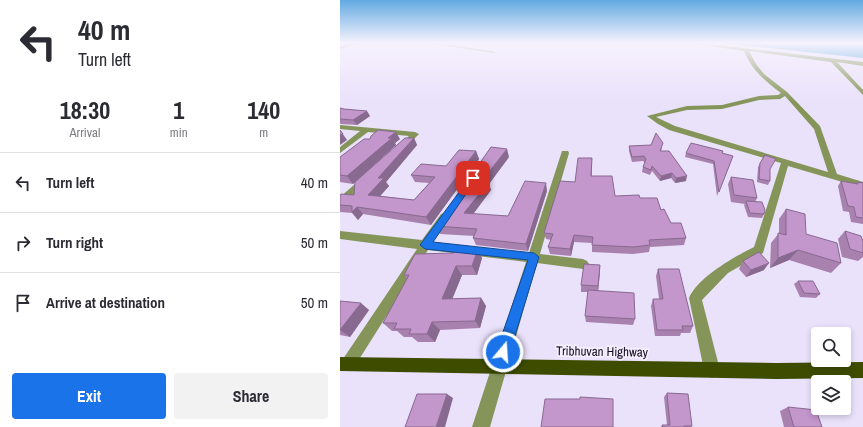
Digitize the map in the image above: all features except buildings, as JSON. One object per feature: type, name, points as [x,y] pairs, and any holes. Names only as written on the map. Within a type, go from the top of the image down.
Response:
[{"type":"main road","name":"Tribhuvan Highway","points":[[344,364],[498,365],[712,370],[863,370]]},
{"type":"street","points":[[752,63],[766,80],[785,92],[817,128],[834,177]]},
{"type":"street","points":[[835,63],[863,93]]},
{"type":"street","points":[[860,63],[863,67]]},
{"type":"street","points":[[785,92],[780,97],[759,98],[722,107],[688,108],[650,116],[660,123],[672,128],[785,163],[863,185]]},
{"type":"street","points":[[340,127],[416,134],[392,155]]},
{"type":"street","points":[[340,150],[366,130]]},
{"type":"street","points":[[481,427],[498,365],[534,257],[566,153]]},
{"type":"street","points":[[712,370],[695,298],[714,276],[743,257],[759,250],[785,163]]},
{"type":"street","points":[[340,202],[369,176]]},
{"type":"street","points":[[344,364],[451,208]]},
{"type":"street","points":[[340,235],[583,264]]},
{"type":"route","points":[[473,178],[425,245],[534,257],[503,352]]}]
